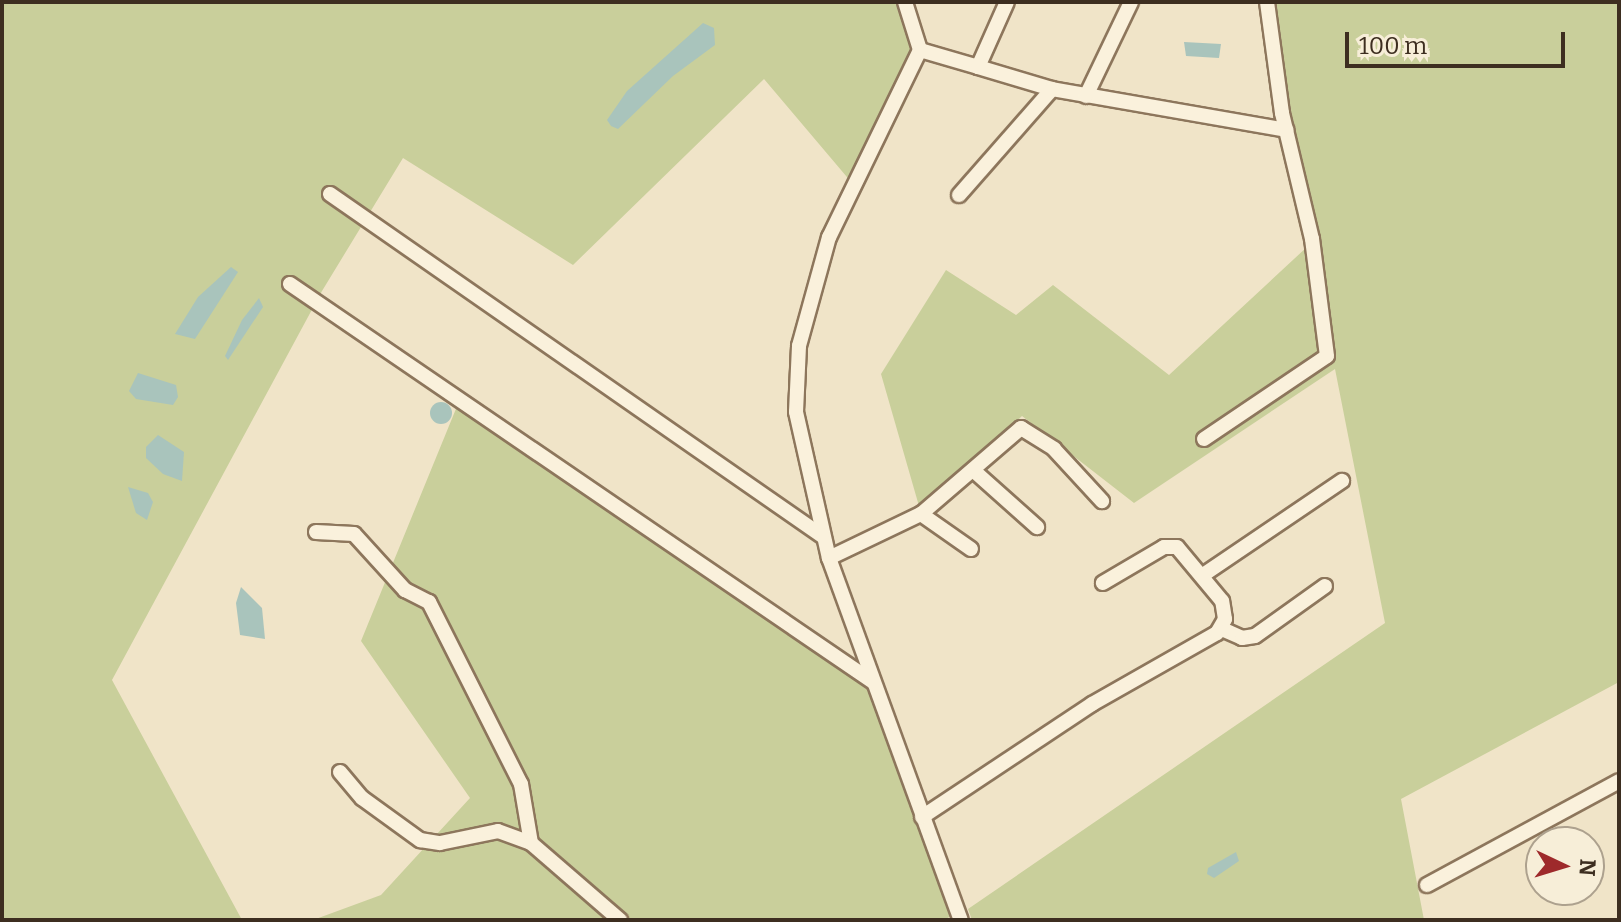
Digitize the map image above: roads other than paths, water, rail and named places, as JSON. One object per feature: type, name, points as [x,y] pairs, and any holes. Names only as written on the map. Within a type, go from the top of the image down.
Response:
[{"type":"street","points":[[905,2],[920,50],[829,237],[806,314],[796,412],[829,558],[961,920]]},
{"type":"street","points":[[978,67],[1007,2]]},
{"type":"street","points":[[1086,96],[1131,2]]},
{"type":"street","points":[[1204,439],[1327,356],[1305,196],[1286,130],[1267,2]]},
{"type":"street","points":[[920,50],[1052,89],[1286,130]]},
{"type":"street","points":[[959,195],[1052,89]]},
{"type":"street","points":[[330,194],[822,536]]},
{"type":"street","points":[[290,284],[873,682]]},
{"type":"street","points":[[829,558],[921,514],[1016,430],[1026,428],[1054,449],[1102,501]]},
{"type":"street","points":[[973,470],[1037,527]]},
{"type":"street","points":[[1203,575],[1342,481]]},
{"type":"street","points":[[921,514],[971,549]]},
{"type":"street","points":[[316,532],[354,534],[405,590],[429,602],[521,784],[531,843]]},
{"type":"street","points":[[1103,583],[1171,546],[1184,550],[1222,601],[1222,629]]},
{"type":"street","points":[[1222,629],[1242,638],[1255,636],[1325,586]]},
{"type":"street","points":[[922,817],[1092,704],[1222,629]]},
{"type":"street","points":[[340,772],[362,798],[420,840],[440,843],[498,831],[531,843],[620,920]]},
{"type":"street","points":[[1427,885],[1619,781]]},
{"type":"water","points":[[703,23],[714,28],[715,45],[673,76],[618,129],[611,126],[607,120],[627,91]]},
{"type":"water","points":[[1184,42],[1221,44],[1219,58],[1186,56]]},
{"type":"water","points":[[231,267],[238,272],[195,339],[175,334],[198,297]]},
{"type":"water","points":[[259,298],[263,307],[228,360],[225,356],[242,320]]},
{"type":"water","points":[[138,373],[176,385],[178,397],[173,405],[136,399],[129,391]]},
{"type":"water","points":[[441,402],[449,405],[452,413],[449,421],[441,424],[433,421],[430,413],[433,405]]},
{"type":"water","points":[[158,435],[184,452],[182,481],[163,474],[146,458],[146,447]]},
{"type":"water","points":[[128,487],[148,493],[153,502],[147,520],[136,513]]},
{"type":"water","points":[[241,587],[262,608],[265,639],[240,635],[236,603]]},
{"type":"water","points":[[1236,852],[1239,861],[1214,878],[1207,874],[1208,868]]}]
